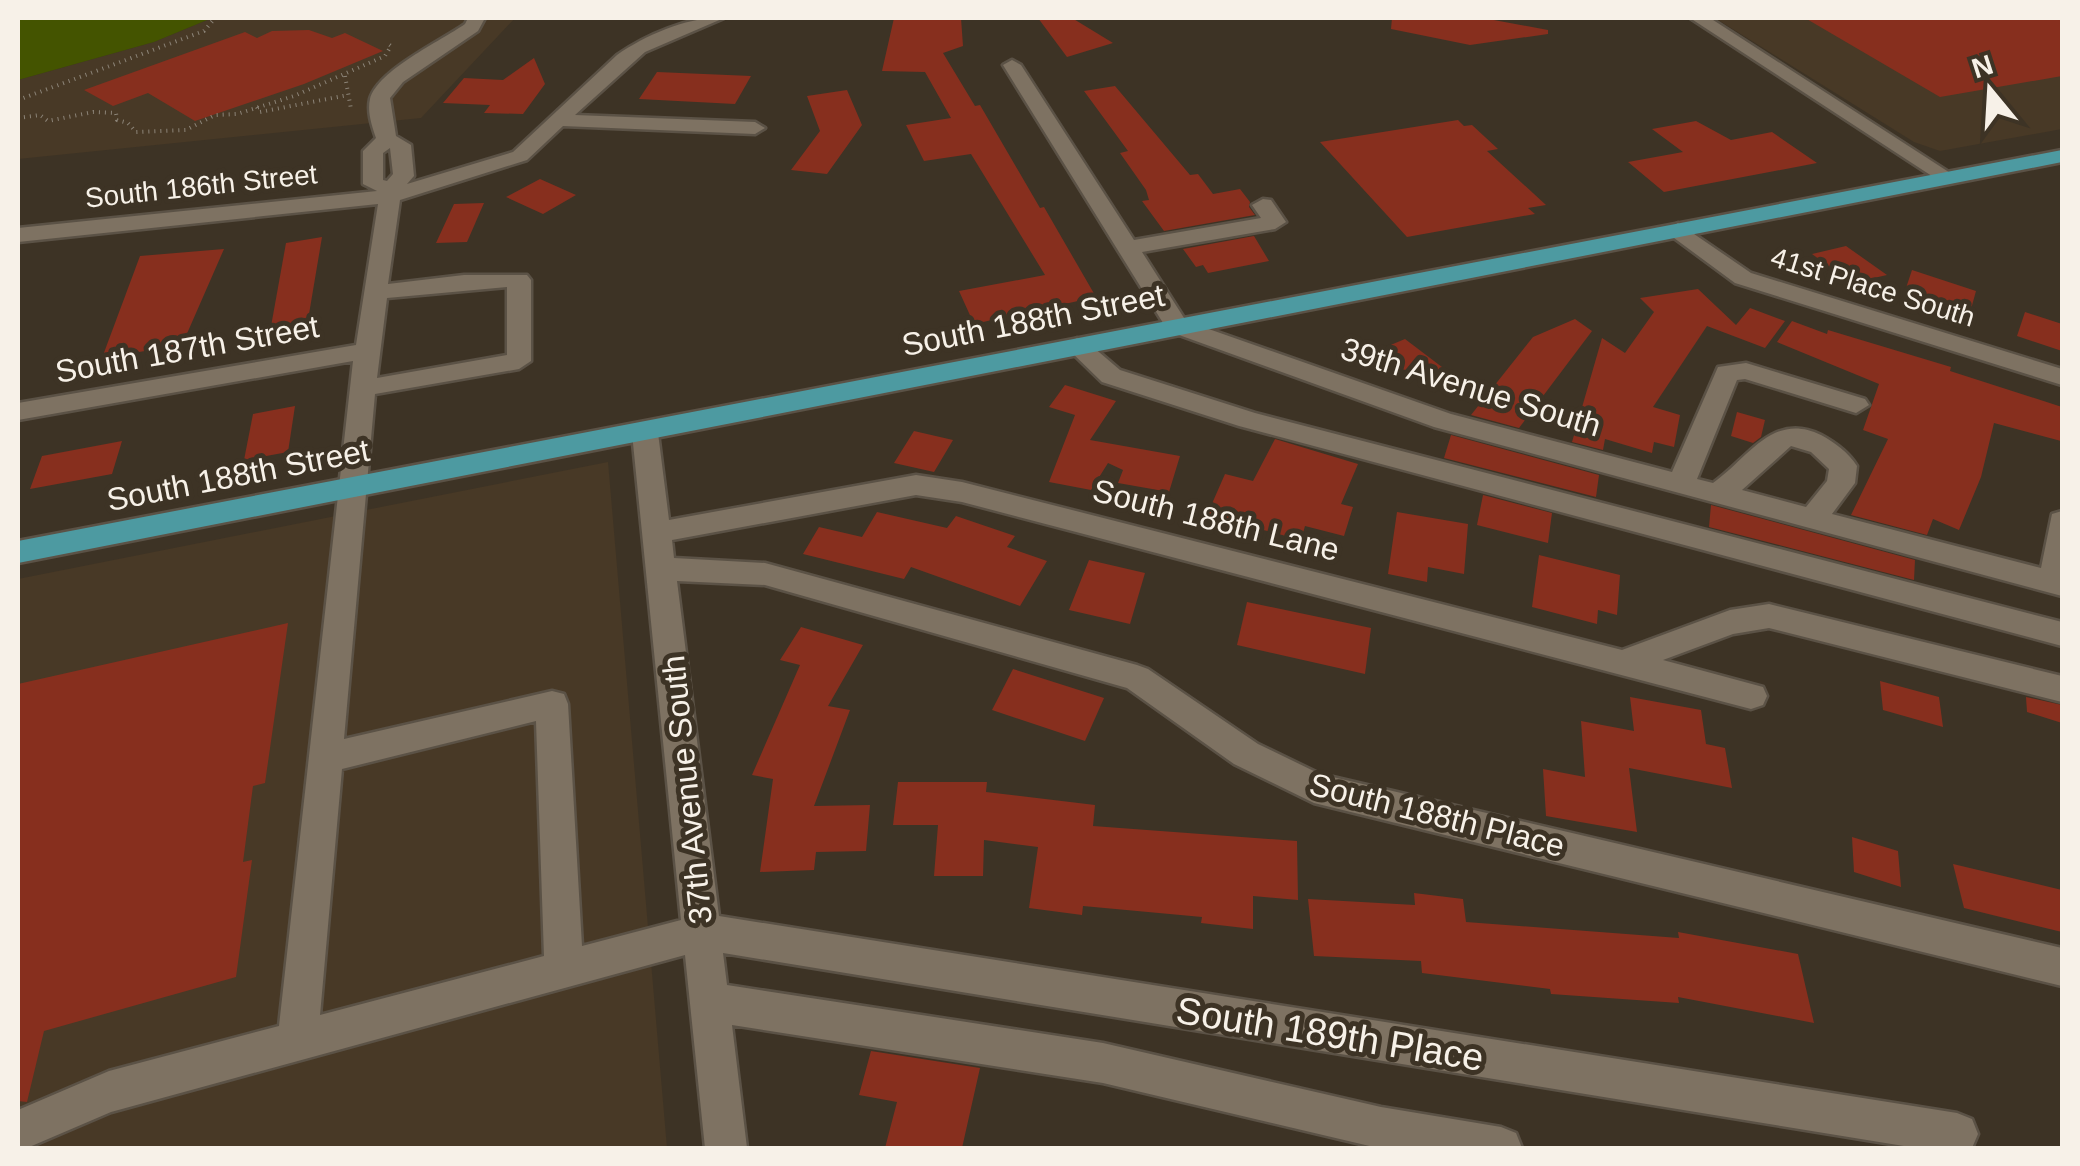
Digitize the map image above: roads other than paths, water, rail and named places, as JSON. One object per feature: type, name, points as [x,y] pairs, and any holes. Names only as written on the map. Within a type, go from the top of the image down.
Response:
[{"type":"main road","name":"South 188th Street","points":[[18,552],[2062,156]]},
{"type":"street","points":[[296,1042],[367,351],[391,192],[373,184],[373,151],[387,140],[379,104],[382,92],[395,78],[472,28],[476,18]]},
{"type":"street","name":"South 186th Street","points":[[18,235],[391,192],[520,156],[623,59],[639,48],[714,18]]},
{"type":"street","points":[[1700,18],[1948,178]]},
{"type":"street","points":[[1012,64],[1177,326]]},
{"type":"street","points":[[562,120],[755,128]]},
{"type":"street","points":[[1128,248],[1275,222],[1263,205]]},
{"type":"street","name":"41st Place South","points":[[1678,230],[1743,278],[2062,376]]},
{"type":"street","points":[[364,388],[519,361],[519,280],[464,282],[374,294]]},
{"type":"street","name":"39th Avenue South","points":[[1177,326],[1443,421],[2055,584],[2062,521]]},
{"type":"street","points":[[1077,346],[1112,376],[1248,420],[2062,634]]},
{"type":"street","name":"South 187th Street","points":[[18,411],[367,351]]},
{"type":"street","points":[[1682,484],[1726,373],[1746,371],[1856,405]]},
{"type":"street","name":"37th Avenue South","points":[[646,433],[726,1148]]},
{"type":"street","points":[[1717,494],[1743,477],[1771,442],[1792,437],[1810,440],[1843,466],[1840,484],[1812,519]]},
{"type":"street","name":"South 188th Lane","points":[[658,532],[916,485],[962,492],[1751,696]]},
{"type":"street","name":"South 188th Place","points":[[662,568],[765,574],[1137,678],[1246,754],[1314,788],[2062,967]]},
{"type":"street","points":[[1624,662],[1730,622],[1769,616],[2062,689]]},
{"type":"street","points":[[326,758],[552,704],[564,970]]},
{"type":"street","points":[[18,1131],[109,1092],[703,932]]},
{"type":"street","name":"South 189th Place","points":[[703,932],[1957,1134]]},
{"type":"street","points":[[710,1002],[1103,1063],[1381,1128],[1501,1148]]}]
